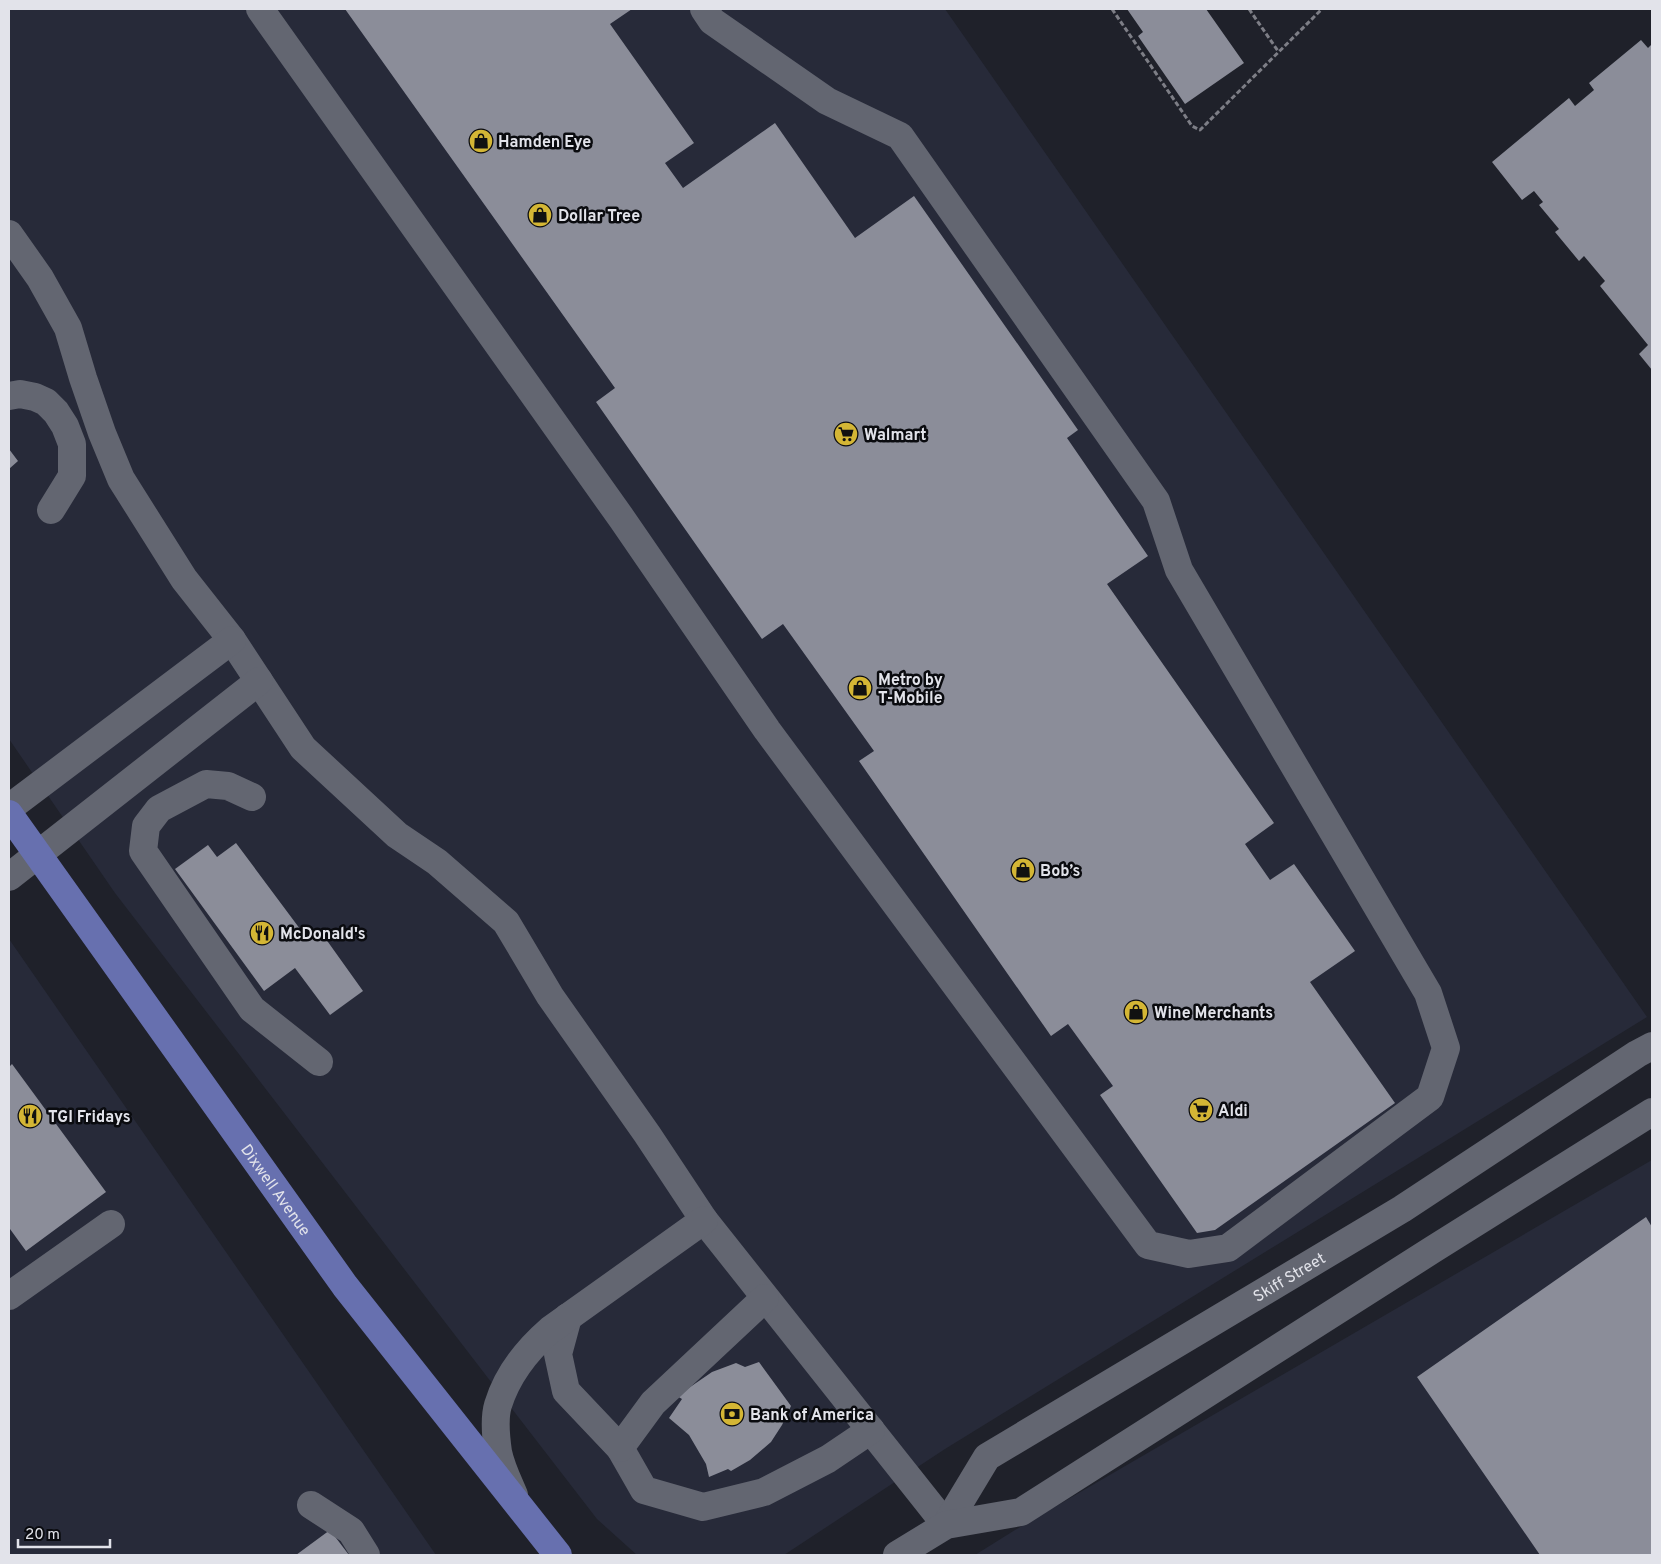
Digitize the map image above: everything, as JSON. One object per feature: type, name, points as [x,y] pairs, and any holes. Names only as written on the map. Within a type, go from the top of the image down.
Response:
[{"type":"main road","name":"Dixwell Avenue","points":[[9,814],[345,1286],[558,1555]]},
{"type":"street","points":[[260,9],[622,519],[767,730],[1148,1245],[1189,1254],[1228,1248],[1430,1097],[1446,1048],[1428,993],[1179,570],[1156,501],[900,136],[827,100],[712,21],[704,9]]},
{"type":"street","points":[[9,234],[40,278],[68,328],[96,415],[121,479],[184,579],[232,640],[304,748],[397,835],[437,862],[506,922],[550,996],[704,1220],[946,1525]]},
{"type":"street","points":[[9,396],[20,394],[35,396],[41,399],[56,412],[65,426],[72,444],[72,476],[51,510]]},
{"type":"street","points":[[9,808],[232,640]]},
{"type":"street","points":[[9,877],[259,680]]},
{"type":"street","points":[[252,797],[228,786],[206,784],[159,809],[146,826],[143,851],[252,1009],[319,1062]]},
{"type":"street","name":"Skiff Street","points":[[946,1525],[987,1457],[1402,1209],[1629,1059],[1652,1046]]},
{"type":"street","name":"Skiff Street","points":[[897,1555],[946,1525],[1021,1512],[1652,1112]]},
{"type":"street","points":[[521,1510],[503,1470],[498,1451],[498,1407],[508,1382],[536,1342],[704,1220]]},
{"type":"street","points":[[9,1296],[111,1224]]},
{"type":"street","points":[[620,1448],[653,1402],[765,1298]]},
{"type":"street","points":[[568,1317],[558,1354],[566,1391],[578,1406],[620,1448],[644,1490],[703,1507],[764,1492],[828,1459],[871,1430]]},
{"type":"street","points":[[311,1505],[351,1531],[366,1555]]},
{"type":"path","points":[[1112,9],[1192,126],[1200,130],[1322,9]]},
{"type":"path","points":[[1249,9],[1278,51]]},
{"type":"shaded area","points":[[9,9],[945,9],[1647,1017],[945,1449],[784,1555],[637,1555],[597,1519],[488,1378],[115,893],[9,739]]},
{"type":"shaded area","points":[[9,939],[436,1555],[9,1555]]},
{"type":"shaded area","points":[[1652,1160],[1652,1555],[975,1555],[1015,1530]]},
{"type":"building","points":[[345,9],[632,9],[610,24],[694,143],[665,163],[683,188],[775,123],[855,238],[914,196],[1078,430],[1067,438],[1148,556],[1107,584],[1274,823],[1245,844],[1270,880],[1294,864],[1355,951],[1310,982],[1395,1103],[1215,1230],[1197,1233],[1100,1095],[1113,1086],[1068,1024],[1051,1036],[859,761],[874,751],[783,624],[762,639],[596,402],[615,388]]},
{"type":"building","points":[[1127,9],[1206,9],[1244,63],[1185,104],[1138,36],[1143,32]]},
{"type":"building","points":[[1641,40],[1648,48],[1652,44],[1652,370],[1639,354],[1648,345],[1600,286],[1605,281],[1584,256],[1579,261],[1555,232],[1559,229],[1539,205],[1543,202],[1534,191],[1522,200],[1492,162],[1569,98],[1575,106],[1594,90],[1589,83]]},
{"type":"building","points":[[9,449],[18,461],[9,469]]},
{"type":"building","name":"McDonald's","points":[[236,843],[306,937],[318,928],[363,991],[330,1015],[295,968],[264,991],[175,869],[208,845],[217,857]]},
{"type":"building","name":"TGI Fridays","points":[[12,1064],[106,1192],[26,1251],[9,1230],[9,1067]]},
{"type":"building","points":[[1646,1217],[1652,1227],[1652,1555],[1540,1555],[1417,1377]]},
{"type":"building","points":[[759,1362],[791,1406],[771,1442],[750,1460],[731,1471],[728,1469],[709,1477],[706,1464],[689,1435],[669,1418],[682,1399],[677,1396],[712,1372],[736,1363],[745,1367]]},
{"type":"building","points":[[330,1530],[349,1555],[296,1555]]},
{"type":"place","name":"Hamden Eye","points":[[481,141]]},
{"type":"place","name":"Dollar Tree","points":[[540,215]]},
{"type":"place","name":"Walmart","points":[[846,434]]},
{"type":"place","name":"Metro by T-Mobile","points":[[860,688]]},
{"type":"place","name":"Bob’s","points":[[1023,870]]},
{"type":"place","name":"McDonald's","points":[[262,933]]},
{"type":"place","name":"Wine Merchants","points":[[1136,1012]]},
{"type":"place","name":"Aldi","points":[[1201,1110]]},
{"type":"place","name":"TGI Fridays","points":[[30,1116]]},
{"type":"place","name":"Bank of America","points":[[732,1414]]}]
